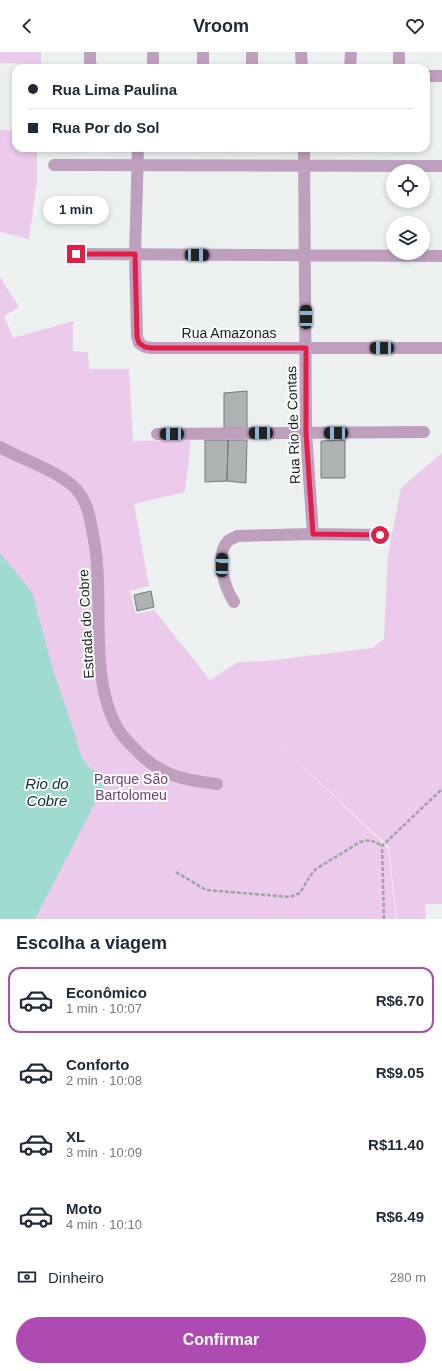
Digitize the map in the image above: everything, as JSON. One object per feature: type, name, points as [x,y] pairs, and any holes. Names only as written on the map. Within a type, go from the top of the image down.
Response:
[{"type":"street","points":[[90,52],[90,64]]},
{"type":"street","points":[[153,52],[153,64]]},
{"type":"street","points":[[203,52],[203,64]]},
{"type":"street","points":[[252,52],[252,64]]},
{"type":"street","points":[[301,52],[302,64]]},
{"type":"street","points":[[350,64],[351,52]]},
{"type":"street","points":[[399,52],[399,64]]},
{"type":"street","points":[[430,76],[442,76]]},
{"type":"street","points":[[135,254],[138,152]]},
{"type":"street","name":"Rua Rio de Contas","points":[[304,152],[306,433],[313,534]]},
{"type":"street","points":[[54,165],[442,166]]},
{"type":"street","points":[[76,254],[442,256]]},
{"type":"street","name":"Rua Amazonas","points":[[135,254],[137,336],[139,343],[145,347],[442,348]]},
{"type":"street","points":[[157,434],[424,432]]},
{"type":"street","name":"Estrada do Cobre","points":[[0,447],[44,468],[74,485],[86,506],[98,558],[100,664],[104,691],[108,708],[122,736],[154,767],[190,781],[217,784]]},
{"type":"street","points":[[234,602],[226,587],[222,565],[222,555],[224,547],[229,540],[237,536],[313,534],[380,535]]},
{"type":"path","points":[[384,919],[382,846],[442,789]]},
{"type":"path","points":[[176,872],[206,890],[290,897],[300,893],[316,869],[360,842],[368,840],[374,841],[382,846]]},
{"type":"green space","points":[[0,52],[41,52],[41,64],[0,63]]},
{"type":"green space","points":[[0,130],[12,131],[12,152],[37,152],[37,181],[29,239],[0,232]]},
{"type":"green space","name":"Parque São Bartolomeu","points":[[0,277],[19,307],[4,316],[13,338],[73,321],[73,351],[88,352],[89,369],[129,369],[133,441],[191,440],[185,492],[134,504],[149,586],[130,591],[136,614],[154,610],[210,680],[238,662],[267,661],[372,648],[384,639],[388,555],[401,488],[442,453],[442,904],[425,904],[426,919],[397,919],[389,847],[269,735],[388,848],[396,919],[0,919]]},
{"type":"water","name":"Rio do Cobre","points":[[0,553],[32,592],[53,670],[81,756],[90,769],[109,776],[35,919],[0,919]]},
{"type":"building","points":[[247,391],[247,428],[224,428],[224,393]]},
{"type":"building","points":[[205,440],[228,440],[227,481],[205,482]]},
{"type":"building","points":[[228,440],[247,440],[246,483],[227,481]]},
{"type":"building","points":[[345,440],[345,478],[321,478],[321,441]]},
{"type":"building","points":[[151,591],[154,607],[137,611],[134,595]]},
{"type":"route","points":[[76,254],[135,254],[137,336],[139,343],[145,347],[306,348],[306,433],[313,534],[380,535]]}]
